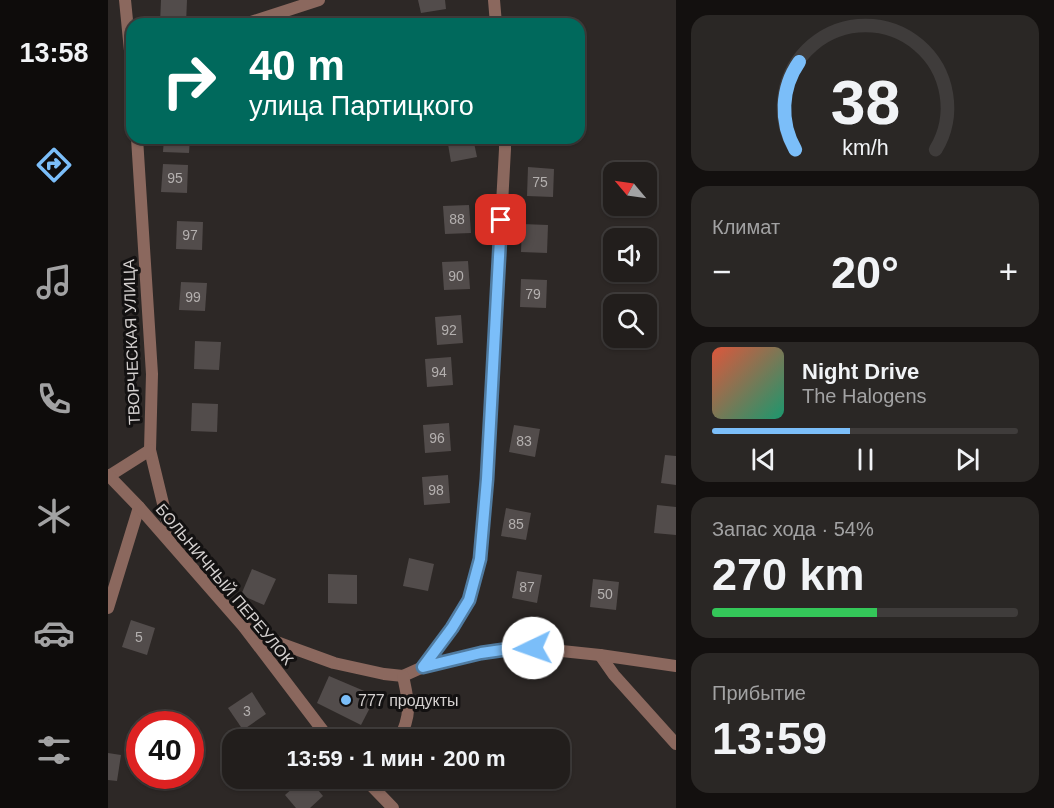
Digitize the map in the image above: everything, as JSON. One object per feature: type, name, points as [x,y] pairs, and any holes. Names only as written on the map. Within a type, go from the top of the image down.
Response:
[{"type":"street","points":[[125,0],[127,18]]},
{"type":"street","points":[[264,18],[319,0]]},
{"type":"street","points":[[493,1],[495,18]]},
{"type":"street","name":"ТВОРЧЕСКАЯ УЛИЦА","points":[[137,144],[152,374],[150,450],[171,543]]},
{"type":"street","points":[[423,667],[452,628],[469,600],[480,559],[487,479],[505,144]]},
{"type":"street","points":[[109,476],[150,450]]},
{"type":"street","name":"БОЛЬНИЧНЫЙ ПЕРЕУЛОК","points":[[109,476],[244,627],[322,729]]},
{"type":"street","name":"БОЛЬНИЧНЫЙ ПЕРЕУЛОК","points":[[108,608],[139,507]]},
{"type":"street","points":[[244,627],[279,643],[334,663],[403,676],[423,667],[481,653],[533,648],[676,666]]},
{"type":"street","points":[[600,655],[614,675],[676,744]]},
{"type":"street","points":[[403,676],[409,710],[404,729]]},
{"type":"street","points":[[375,789],[393,808]]},
{"type":"building","points":[[161,0],[187,0],[186,18],[160,18]]},
{"type":"building","points":[[418,0],[445,0],[446,9],[421,13]]},
{"type":"building","points":[[164,144],[190,144],[189,153],[163,152]]},
{"type":"building","points":[[448,144],[474,144],[477,157],[451,162]]},
{"type":"building","points":[[163,164],[188,165],[187,193],[161,192]]},
{"type":"building","points":[[528,167],[554,169],[553,197],[527,196]]},
{"type":"building","points":[[469,205],[471,233],[445,234],[443,206]]},
{"type":"building","points":[[177,221],[203,222],[202,250],[176,249]]},
{"type":"building","points":[[522,224],[548,225],[547,253],[521,252]]},
{"type":"building","points":[[468,261],[470,289],[444,290],[442,262]]},
{"type":"building","points":[[521,279],[547,280],[546,308],[520,307]]},
{"type":"building","points":[[181,282],[207,283],[205,311],[179,310]]},
{"type":"building","points":[[461,315],[463,343],[437,345],[435,317]]},
{"type":"building","points":[[195,341],[221,342],[219,370],[194,369]]},
{"type":"building","points":[[451,357],[453,385],[427,387],[425,359]]},
{"type":"building","points":[[192,403],[218,404],[217,432],[191,431]]},
{"type":"building","points":[[449,423],[451,451],[425,453],[423,425]]},
{"type":"building","points":[[514,425],[540,429],[535,457],[509,452]]},
{"type":"building","points":[[665,455],[676,456],[676,485],[661,483]]},
{"type":"building","points":[[448,475],[450,503],[424,505],[422,477]]},
{"type":"building","points":[[657,505],[676,507],[676,535],[654,533]]},
{"type":"building","points":[[506,508],[531,513],[526,540],[501,536]]},
{"type":"building","points":[[409,558],[434,564],[428,591],[403,586]]},
{"type":"building","points":[[252,569],[276,579],[264,605],[241,595]]},
{"type":"building","points":[[517,571],[542,575],[537,603],[512,598]]},
{"type":"building","points":[[328,574],[357,575],[357,604],[328,603]]},
{"type":"building","points":[[593,579],[619,582],[616,610],[590,607]]},
{"type":"building","points":[[131,620],[155,628],[147,655],[122,647]]},
{"type":"building","name":"777 продукты","points":[[329,676],[376,696],[361,725],[317,703]]},
{"type":"building","points":[[252,692],[266,714],[242,729],[228,708]]},
{"type":"building","points":[[108,753],[121,755],[117,781],[108,780]]},
{"type":"building","points":[[292,789],[317,789],[323,796],[310,808],[296,808],[285,795]]},
{"type":"place","name":"777 продукты","points":[[346,700]]},
{"type":"route","points":[[501,220],[487,479],[480,559],[469,600],[452,628],[423,667],[481,653],[533,648]]}]
